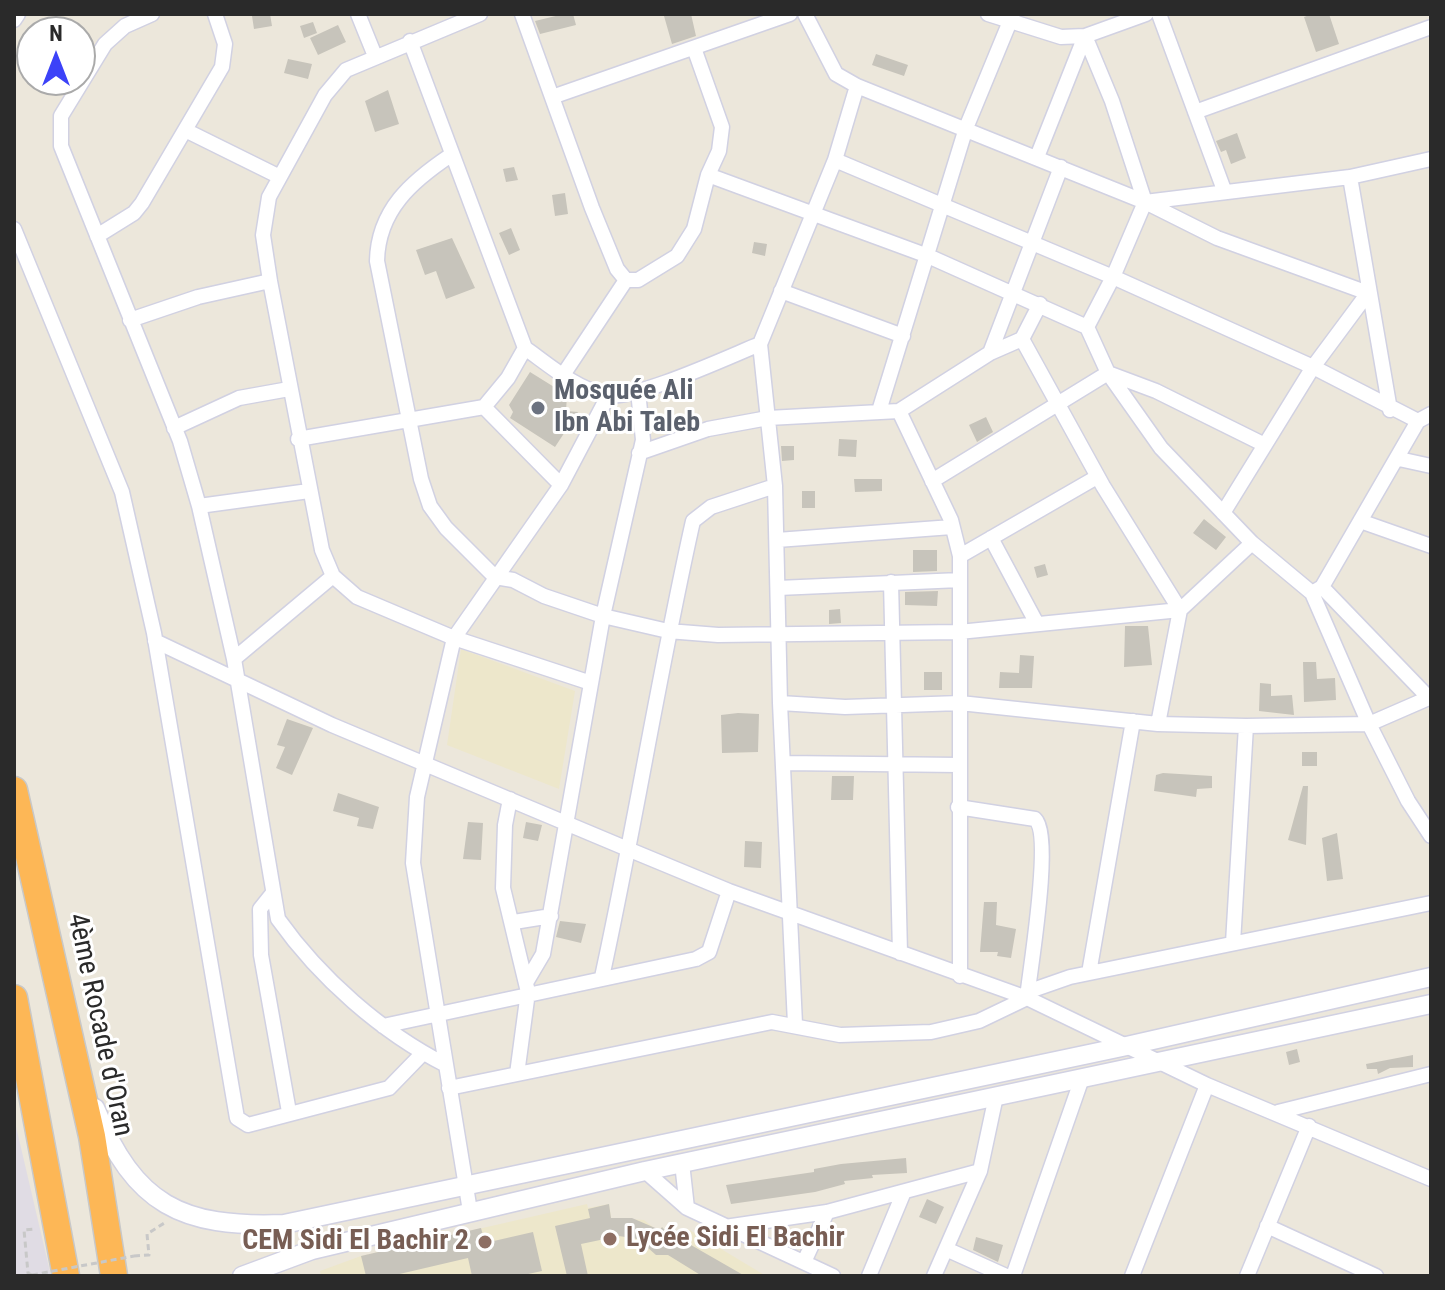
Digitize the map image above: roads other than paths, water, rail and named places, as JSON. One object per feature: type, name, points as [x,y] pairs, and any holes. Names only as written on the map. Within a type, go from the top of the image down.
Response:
[{"type":"highway","name":"4ème Rocade d'Oran","points":[[14,790],[75,1059],[114,1276]]},
{"type":"highway","points":[[14,998],[66,1276]]},
{"type":"street","points":[[14,20],[18,14]]},
{"type":"street","points":[[152,14],[125,26],[105,44],[61,116],[61,146],[174,428],[199,506],[234,659],[278,919],[300,950],[383,1026],[446,1065]]},
{"type":"street","points":[[97,236],[134,213],[142,203],[225,60],[225,44],[215,14]]},
{"type":"street","points":[[358,14],[375,56]]},
{"type":"street","points":[[480,14],[359,62],[335,81],[278,176],[265,216],[263,235],[270,281],[309,491],[322,550],[333,576],[357,597],[454,638],[591,683]]},
{"type":"street","points":[[522,14],[607,246],[626,280]]},
{"type":"street","points":[[552,97],[790,14]]},
{"type":"street","points":[[805,14],[836,74],[857,86],[1145,202],[1217,238],[1368,293]]},
{"type":"street","points":[[988,14],[1012,18],[1061,37],[1085,36],[1146,14]]},
{"type":"street","points":[[1159,14],[1224,190]]},
{"type":"street","points":[[879,411],[966,128],[1012,18]]},
{"type":"street","points":[[1195,112],[1431,27]]},
{"type":"street","points":[[1037,157],[1085,36]]},
{"type":"street","points":[[1085,36],[1112,101],[1145,202],[1113,277],[1087,327]]},
{"type":"street","points":[[410,41],[525,348],[563,375],[608,396],[638,391],[760,344]]},
{"type":"street","points":[[626,280],[638,280],[677,256],[694,229],[708,175],[719,151],[722,127],[694,48]]},
{"type":"street","points":[[795,1024],[780,703],[775,486],[760,344],[835,160],[857,86]]},
{"type":"street","points":[[185,130],[278,176]]},
{"type":"street","points":[[451,155],[414,180],[396,204],[377,249],[388,327],[421,479],[430,506],[446,528],[495,577],[513,580],[544,596],[603,616],[668,631],[779,635],[959,632],[1036,622],[1071,624],[1180,610],[1252,543]]},
{"type":"street","points":[[1145,202],[1350,177],[1431,159]]},
{"type":"street","points":[[835,160],[1113,277],[1313,367],[1390,410],[1424,418],[1317,590]]},
{"type":"street","points":[[990,353],[1061,167]]},
{"type":"street","points":[[708,175],[928,256],[1087,327],[1108,373],[1161,448],[1252,543],[1317,590],[1430,697],[1369,724],[1246,726],[1158,724],[960,703],[845,707],[780,703]]},
{"type":"street","points":[[1350,177],[1390,410]]},
{"type":"street","points":[[14,229],[122,492],[155,641],[237,1118],[248,1125],[389,1088],[423,1053]]},
{"type":"street","points":[[563,375],[626,280]]},
{"type":"street","points":[[130,320],[198,297],[270,281]]},
{"type":"street","points":[[781,291],[903,336]]},
{"type":"street","points":[[1223,513],[1313,367],[1368,293]]},
{"type":"street","points":[[639,453],[708,429],[768,418],[899,411],[990,353],[1022,339],[1040,304]]},
{"type":"street","points":[[1022,339],[1097,477],[1180,610],[1158,724]]},
{"type":"street","points":[[298,439],[484,407],[508,378],[525,348]]},
{"type":"street","points":[[932,481],[1108,373]]},
{"type":"street","points":[[1108,373],[1156,391],[1265,445]]},
{"type":"street","points":[[174,428],[239,398],[289,389]]},
{"type":"street","points":[[517,1074],[528,987],[543,954],[551,916],[603,616],[639,453],[643,427],[638,391]]},
{"type":"street","points":[[470,1211],[413,863],[417,797],[454,638],[561,485],[608,396]]},
{"type":"street","points":[[484,407],[561,485]]},
{"type":"street","points":[[899,411],[952,527],[960,556],[960,976]]},
{"type":"street","points":[[1399,459],[1431,466]]},
{"type":"street","points":[[960,556],[1097,477]]},
{"type":"street","points":[[602,977],[630,850],[668,631],[693,521],[711,507],[775,486]]},
{"type":"street","points":[[199,506],[309,491]]},
{"type":"street","points":[[1360,521],[1431,546]]},
{"type":"street","points":[[777,540],[952,527]]},
{"type":"street","points":[[991,538],[1036,622]]},
{"type":"street","points":[[234,659],[333,576]]},
{"type":"street","points":[[778,588],[960,580]]},
{"type":"street","points":[[891,582],[900,953]]},
{"type":"street","points":[[1317,590],[1369,724],[1408,801],[1431,836]]},
{"type":"street","points":[[155,641],[332,725],[729,891],[960,976],[1027,995],[1122,1047],[1431,1179]]},
{"type":"street","points":[[1089,973],[1133,721]]},
{"type":"street","points":[[1233,943],[1246,726]]},
{"type":"street","points":[[784,763],[959,765]]},
{"type":"street","points":[[510,799],[505,825],[503,888],[528,987]]},
{"type":"street","points":[[958,807],[1035,819],[1040,823],[1040,896],[1027,995]]},
{"type":"street","points":[[383,1026],[438,1015],[528,987],[696,959],[709,952],[729,891]]},
{"type":"street","points":[[272,894],[260,909],[261,955],[289,1112]]},
{"type":"street","points":[[449,1088],[758,1024],[795,1024],[840,1035],[931,1032],[979,1021],[1051,981],[1431,903]]},
{"type":"street","points":[[514,922],[551,916]]},
{"type":"street","points":[[75,1059],[109,1140],[133,1177],[165,1204],[194,1219],[241,1225],[284,1224],[1122,1047],[1431,977]]},
{"type":"street","points":[[242,1276],[312,1250],[470,1211],[996,1096],[1081,1081],[1156,1060],[1431,1004]]},
{"type":"street","points":[[1277,1112],[1431,1074]]},
{"type":"street","points":[[1013,1276],[1081,1081]]},
{"type":"street","points":[[1132,1276],[1207,1085]]},
{"type":"street","points":[[934,1276],[980,1171],[996,1096]]},
{"type":"street","points":[[1247,1276],[1309,1126]]},
{"type":"street","points":[[682,1163],[687,1208]]},
{"type":"street","points":[[645,1171],[687,1208],[833,1276]]},
{"type":"street","points":[[725,1227],[827,1212],[980,1171]]},
{"type":"street","points":[[869,1276],[903,1194]]},
{"type":"street","points":[[804,1262],[827,1212]]},
{"type":"street","points":[[1267,1226],[1371,1275]]},
{"type":"street","points":[[946,1249],[1006,1276]]},
{"type":"place","name":"Mosquée Ali Ibn Abi Taleb","points":[[538,408]]},
{"type":"place","name":"Lycée Sidi El Bachir","points":[[610,1239]]},
{"type":"place","name":"CEM Sidi El Bachir 2","points":[[485,1242]]}]
